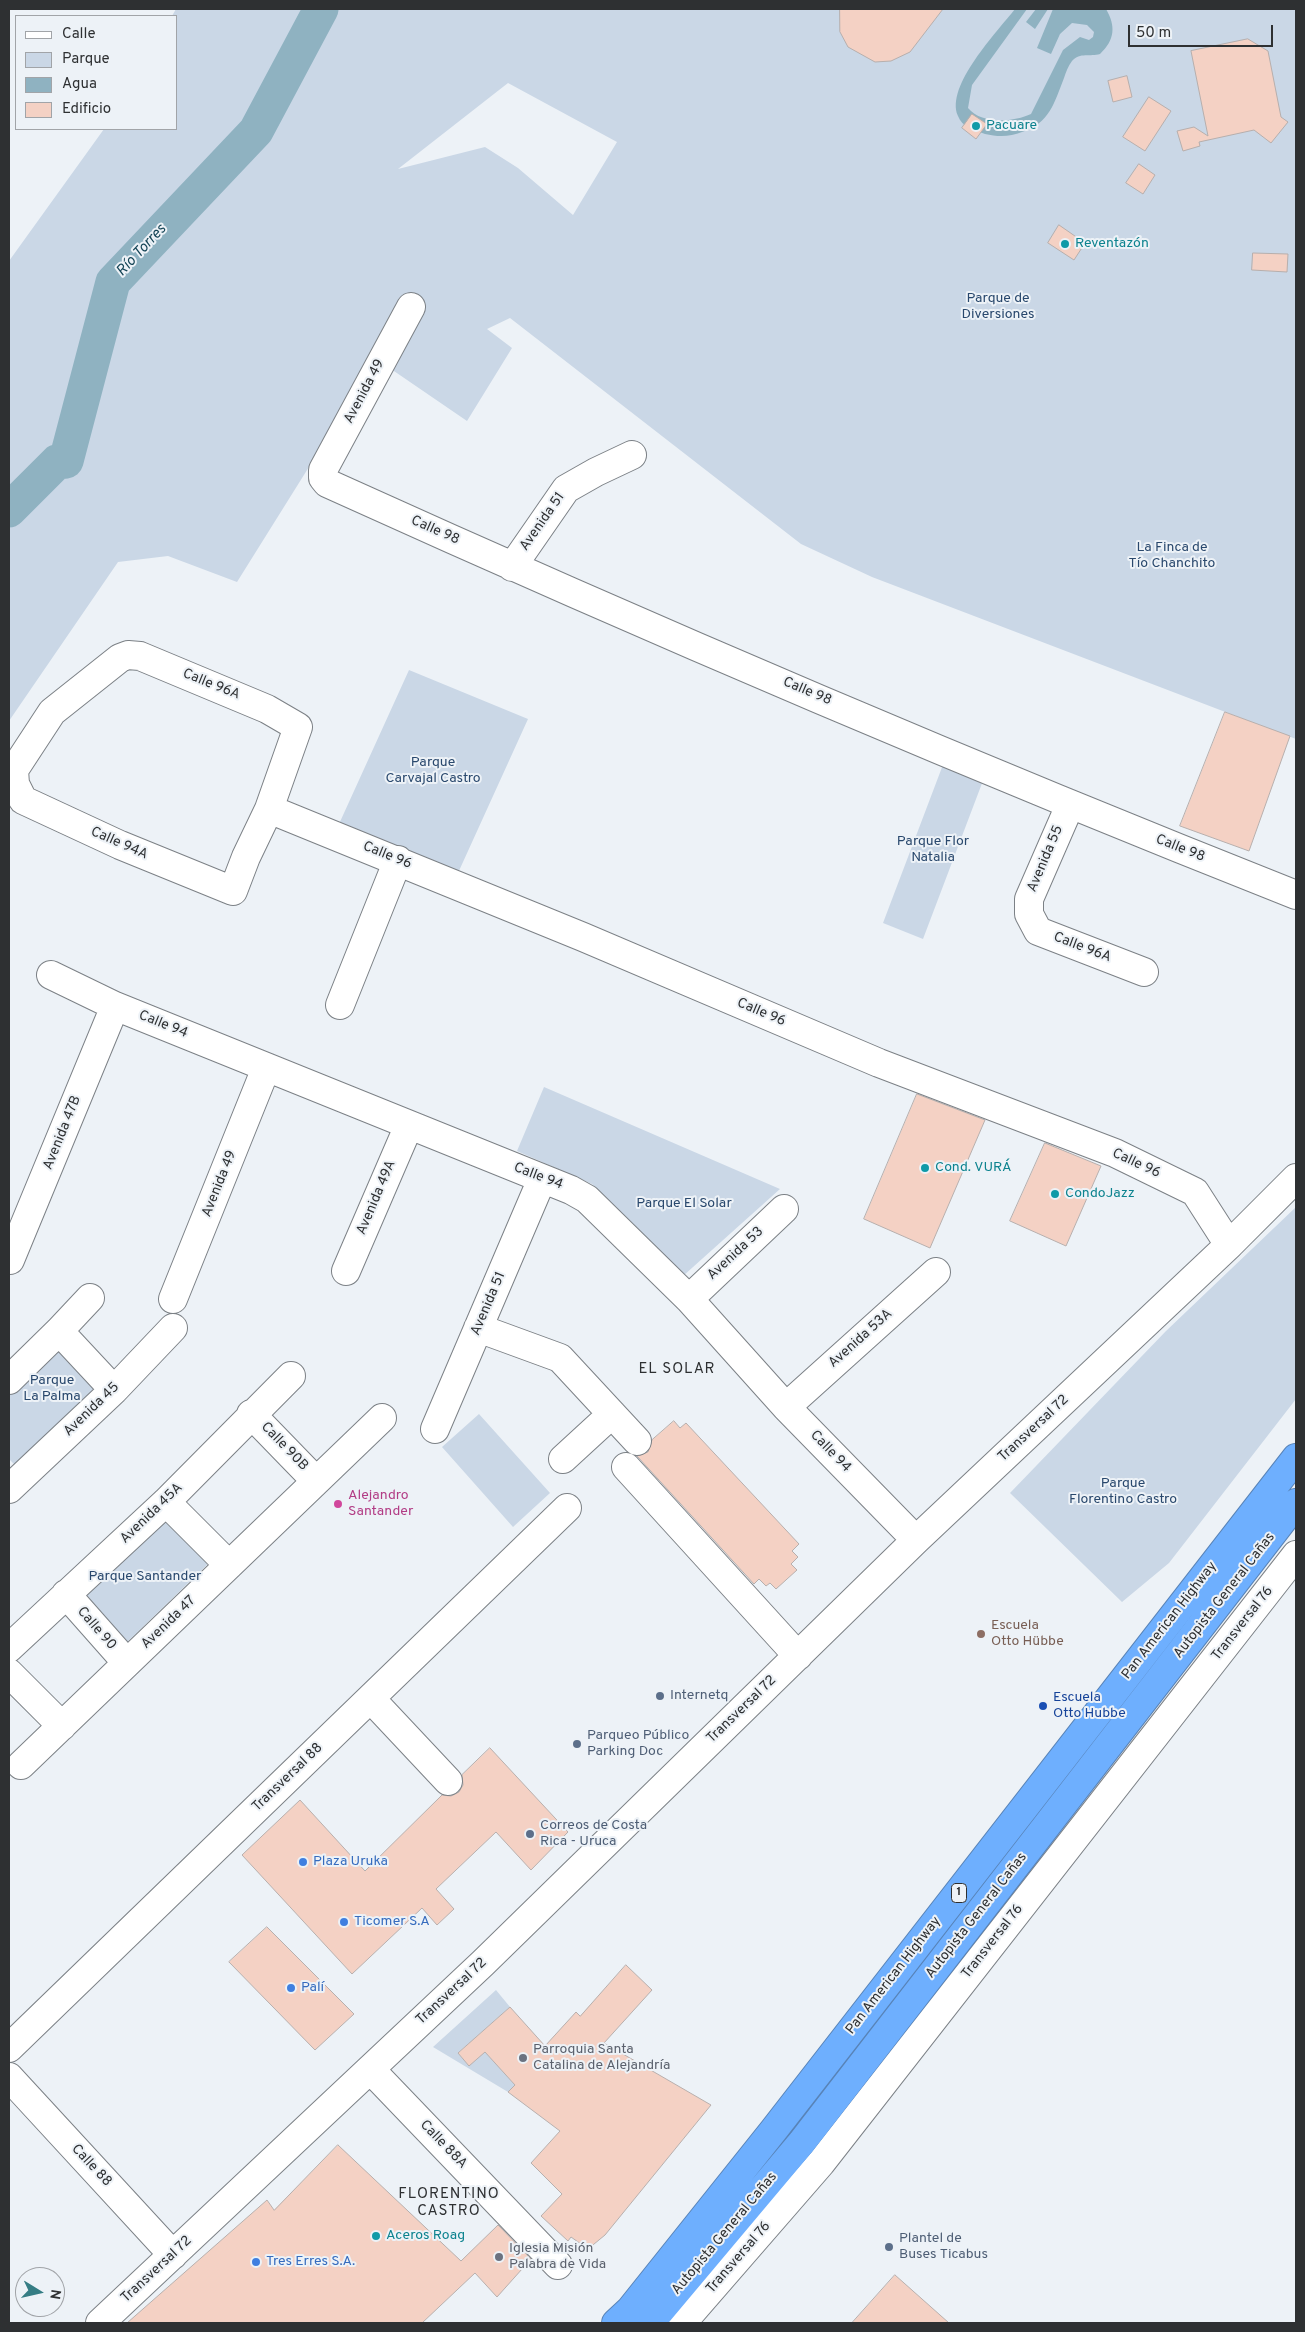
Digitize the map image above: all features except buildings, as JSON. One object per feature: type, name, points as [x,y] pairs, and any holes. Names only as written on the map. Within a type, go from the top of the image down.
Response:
[{"type":"highway","name":"Pan American Highway","points":[[616,2323],[630,2310],[773,2130],[1296,1458]]},
{"type":"highway","name":"Autopista General Cañas","points":[[650,2323],[802,2142],[1296,1503]]},
{"type":"street","name":"Avenida 49","points":[[323,478],[323,470],[410,307]]},
{"type":"street","name":"Avenida 51","points":[[512,567],[566,489],[632,455]]},
{"type":"street","name":"Calle 98","points":[[323,478],[327,483],[512,567],[1070,805],[1296,895]]},
{"type":"street","name":"Calle 96A","points":[[14,784],[14,770],[52,712],[120,658],[128,655],[140,656],[267,708],[298,727],[269,809]]},
{"type":"street","name":"Calle 94A","points":[[14,784],[23,800],[120,845],[233,891],[246,857],[269,809]]},
{"type":"street","name":"Avenida 55","points":[[1029,914],[1029,899],[1070,805]]},
{"type":"street","name":"Calle 96","points":[[269,809],[398,860],[879,1063],[1115,1153],[1195,1192],[1229,1245]]},
{"type":"street","points":[[340,1005],[398,860]]},
{"type":"street","name":"Calle 96A","points":[[1029,914],[1038,931],[1144,972]]},
{"type":"street","name":"Calle 94","points":[[51,975],[115,1006],[571,1190],[586,1199],[689,1299],[786,1407],[916,1540]]},
{"type":"street","name":"Avenida 47B","points":[[10,1260],[115,1006]]},
{"type":"street","name":"Avenida 49","points":[[173,1299],[266,1068]]},
{"type":"street","name":"Avenida 49A","points":[[346,1271],[409,1125]]},
{"type":"street","name":"Transversal 72","points":[[100,2323],[509,1938],[916,1540],[1229,1245],[1296,1178]]},
{"type":"street","name":"Avenida 51","points":[[435,1429],[542,1179]]},
{"type":"street","name":"Avenida 53","points":[[689,1299],[784,1209]]},
{"type":"street","name":"Avenida 53A","points":[[786,1407],[936,1272]]},
{"type":"street","points":[[9,1380],[90,1298]]},
{"type":"street","name":"Avenida 45","points":[[11,1483],[114,1390],[173,1328]]},
{"type":"street","points":[[478,1328],[560,1358],[637,1441]]},
{"type":"street","points":[[59,1331],[114,1390]]},
{"type":"street","name":"Avenida 45A","points":[[9,1648],[166,1502],[251,1414],[291,1376]]},
{"type":"street","name":"Calle 90B","points":[[251,1414],[316,1481]]},
{"type":"street","points":[[563,1458],[612,1414]]},
{"type":"street","name":"Avenida 47","points":[[21,1765],[382,1418]]},
{"type":"street","points":[[626,1467],[798,1656]]},
{"type":"street","points":[[166,1502],[229,1564]]},
{"type":"street","name":"Transversal 88","points":[[9,2048],[567,1508]]},
{"type":"street","name":"Transversal 76","points":[[682,2323],[821,2163],[1296,1555]]},
{"type":"street","name":"Calle 90","points":[[66,1594],[127,1663]]},
{"type":"street","points":[[9,1672],[62,1726]]},
{"type":"street","points":[[370,1699],[448,1781]]},
{"type":"street","name":"Calle 88A","points":[[370,2069],[558,2265]]},
{"type":"street","name":"Calle 88","points":[[9,2077],[172,2255]]},
{"type":"green space","name":"Parque de Diversiones","points":[[176,9],[1296,9],[1296,739],[872,577],[801,544],[510,318],[487,329],[512,348],[467,421],[391,369],[425,309],[414,299],[237,582],[168,556],[118,562],[9,721],[9,261],[103,130],[178,130],[178,15],[173,15]],"holes":[[[508,83],[617,142],[573,215],[518,168],[485,147],[398,169]]]},
{"type":"green space","name":"Parque Carvajal Castro","points":[[409,670],[528,719],[458,873],[339,824]]},
{"type":"green space","name":"Parque Flor Natalia","points":[[944,762],[984,778],[923,939],[883,923]]},
{"type":"green space","name":"Parque El Solar","points":[[544,1087],[780,1189],[683,1276],[592,1184],[517,1151]]},
{"type":"green space","name":"Parque Florentino Castro","points":[[1296,1207],[1296,1399],[1169,1563],[1122,1602],[1010,1493],[1166,1331]]},
{"type":"green space","name":"Parque La Palma","points":[[59,1339],[100,1385],[16,1466],[9,1459],[9,1390]]},
{"type":"green space","points":[[479,1414],[550,1493],[513,1527],[442,1447]]},
{"type":"green space","name":"Parque Santander","points":[[166,1510],[213,1559],[124,1645],[77,1595]]},
{"type":"green space","points":[[496,1990],[510,2007],[474,2039],[515,2085],[508,2092],[433,2047]],"holes":[[[469,2043],[480,2056],[469,2065],[458,2053]]]},
{"type":"water","points":[[1015,9],[1027,9],[972,85],[968,108],[981,117],[1007,120],[1031,114],[1063,50],[1080,37],[1089,40],[1093,37],[1094,32],[1087,25],[1072,23],[1060,34],[1051,54],[1037,48],[1053,9],[1106,9],[1111,21],[1111,38],[1100,54],[1078,57],[1072,61],[1067,69],[1054,104],[1045,118],[1039,123],[1013,135],[985,134],[969,128],[960,120],[956,104],[959,90],[975,60]]},
{"type":"water","points":[[1036,9],[1048,9],[1035,29],[1026,22]]},
{"type":"waterway","name":"Río Torres","points":[[9,510],[57,462],[66,461],[113,282],[256,131],[321,9]]},
{"type":"place","name":"Pacuare","points":[[976,126]]},
{"type":"place","name":"Reventazón","points":[[1065,244]]},
{"type":"place","name":"Cond. VURÁ","points":[[925,1168]]},
{"type":"place","name":"CondoJazz","points":[[1055,1194]]},
{"type":"place","name":"Alejandro Santander","points":[[338,1504]]},
{"type":"place","name":"Escuela Otto Hübbe","points":[[981,1634]]},
{"type":"place","name":"Internetq","points":[[660,1696]]},
{"type":"place","name":"Escuela Otto Hubbe","points":[[1043,1706]]},
{"type":"place","name":"Parqueo Público Parking Doc","points":[[577,1744]]},
{"type":"place","name":"Correos de Costa Rica - Uruca","points":[[530,1834]]},
{"type":"place","name":"Plaza Uruka","points":[[303,1862]]},
{"type":"place","name":"Ticomer S.A","points":[[344,1922]]},
{"type":"place","name":"Palí","points":[[291,1988]]},
{"type":"place","name":"Parroquia Santa Catalina de Alejandría","points":[[523,2058]]},
{"type":"place","name":"Aceros Roag","points":[[376,2236]]},
{"type":"place","name":"Plantel de Buses Ticabus","points":[[889,2247]]},
{"type":"place","name":"Iglesia Misión Palabra de Vida","points":[[499,2257]]},
{"type":"place","name":"Tres Erres S.A.","points":[[256,2262]]},
{"type":"district","name":"EL SOLAR","points":[[677,1370]]},
{"type":"district","name":"FLORENTINO CASTRO","points":[[449,2204]]},
{"type":"park label","name":"La Finca de Tío Chanchito","points":[[1172,556]]}]
